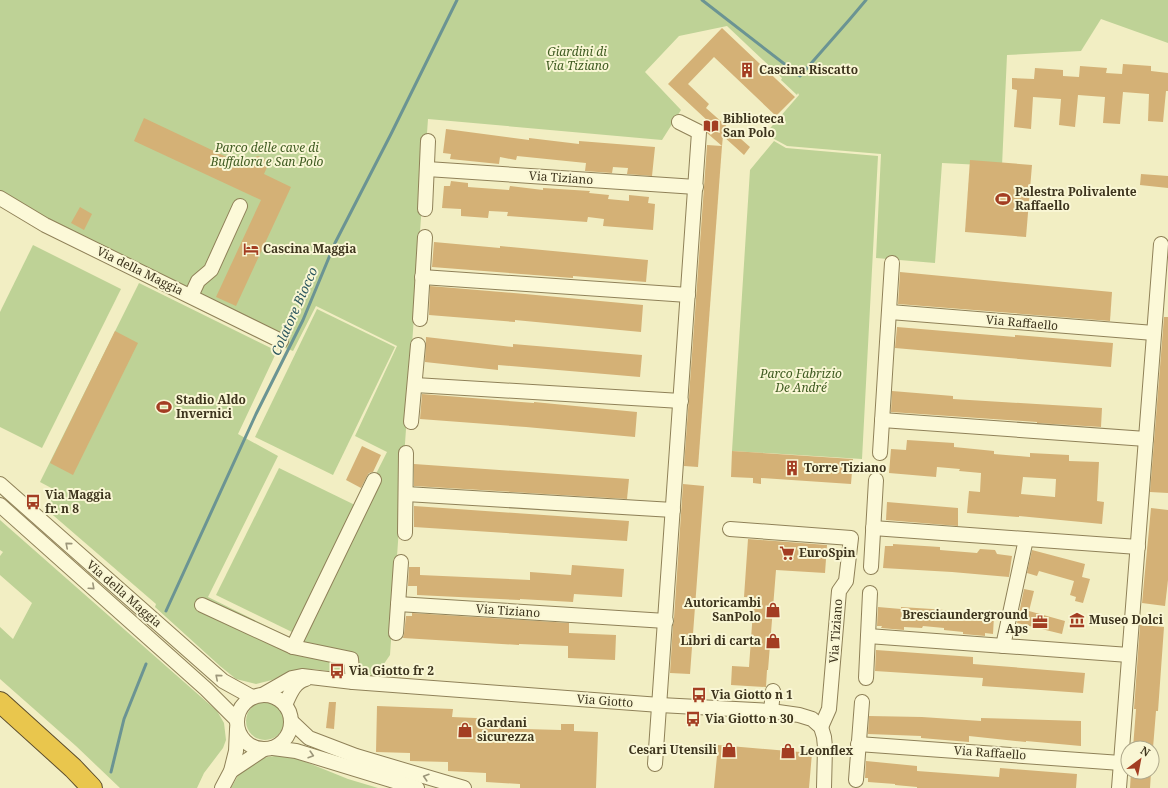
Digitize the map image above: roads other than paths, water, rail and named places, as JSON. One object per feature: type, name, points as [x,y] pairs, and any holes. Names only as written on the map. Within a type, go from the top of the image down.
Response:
[{"type":"highway","points":[[0,702],[73,768],[92,788]]},
{"type":"highway","points":[[0,718],[74,788]]},
{"type":"street","points":[[655,764],[699,132],[679,122]]},
{"type":"street","points":[[425,209],[428,140]]},
{"type":"street","name":"Via Tiziano","points":[[427,169],[696,187]]},
{"type":"street","name":"Via della Maggia","points":[[0,198],[45,225],[281,341]]},
{"type":"street","points":[[191,296],[198,281],[211,270],[240,206]]},
{"type":"street","points":[[420,318],[425,237]]},
{"type":"street","points":[[1123,740],[1161,244]]},
{"type":"street","points":[[880,453],[892,263]]},
{"type":"street","points":[[422,277],[688,295]]},
{"type":"street","name":"Via Raffaello","points":[[890,312],[1154,333]]},
{"type":"street","points":[[411,422],[418,345]]},
{"type":"street","points":[[415,385],[681,401]]},
{"type":"street","points":[[882,420],[1146,439]]},
{"type":"street","points":[[405,533],[406,453]]},
{"type":"street","points":[[293,647],[374,480]]},
{"type":"street","points":[[871,567],[876,480]]},
{"type":"street","name":"Via della Maggia","points":[[0,484],[223,681],[258,696]]},
{"type":"street","points":[[406,494],[673,510]]},
{"type":"street","name":"Via della Maggia","points":[[0,505],[206,689],[237,724]]},
{"type":"street","points":[[873,528],[1138,547]]},
{"type":"street","name":"Via Tiziano","points":[[730,529],[852,538],[846,581],[839,591],[829,710],[821,727]]},
{"type":"street","points":[[1002,646],[1026,539]]},
{"type":"street","points":[[396,634],[401,562]]},
{"type":"street","points":[[866,678],[870,593]]},
{"type":"street","name":"Via Tiziano","points":[[398,604],[666,621]]},
{"type":"street","points":[[202,605],[293,647],[351,659],[353,682]]},
{"type":"street","points":[[868,636],[1129,655]]},
{"type":"street","name":"Via Giotto","points":[[258,696],[292,678],[302,676],[353,682],[660,705],[771,711],[799,714],[812,719],[821,727]]},
{"type":"street","name":"Via Giotto","points":[[285,705],[292,688],[302,680],[325,679]]},
{"type":"street","points":[[771,711],[773,691]]},
{"type":"street","points":[[222,788],[231,771],[236,751],[239,710],[244,702],[258,696],[272,696],[279,699],[289,712],[291,721],[287,737],[281,744],[269,749],[231,771]]},
{"type":"street","points":[[856,780],[862,702]]},
{"type":"street","points":[[291,721],[309,738],[356,756],[464,788]]},
{"type":"street","points":[[237,724],[241,737],[247,744],[255,748],[296,751],[417,788]]},
{"type":"street","points":[[821,727],[825,747],[824,788]]},
{"type":"street","name":"Via Raffaello","points":[[858,744],[1120,763]]},
{"type":"street","points":[[1119,788],[1120,776]]},
{"type":"waterway","name":"Colatore Biocco","points":[[166,611],[256,414],[303,320],[335,243],[457,0]]},
{"type":"waterway","name":"Colatore Biocco","points":[[702,0],[800,76],[866,0]]},
{"type":"waterway","name":"Colatore Biocco","points":[[111,772],[124,719],[146,664]]},
{"type":"place","name":"Cascina Riscatto","points":[[747,70]]},
{"type":"place","name":"Biblioteca San Polo","points":[[711,126]]},
{"type":"place","name":"Palestra Polivalente Raffaello","points":[[1003,199]]},
{"type":"place","name":"Cascina Maggia","points":[[251,249]]},
{"type":"place","name":"Stadio Aldo Invernici","points":[[164,407]]},
{"type":"place","name":"Torre Tiziano","points":[[792,468]]},
{"type":"place","name":"Via Maggia fr. n 8","points":[[33,502]]},
{"type":"place","name":"EuroSpin","points":[[787,553]]},
{"type":"place","name":"Autoricambi SanPolo","points":[[773,610]]},
{"type":"place","name":"Museo Dolci","points":[[1077,620]]},
{"type":"place","name":"Bresciaunderground Aps","points":[[1040,622]]},
{"type":"place","name":"Libri di carta","points":[[773,641]]},
{"type":"place","name":"Via Giotto fr 2","points":[[337,671]]},
{"type":"place","name":"Via Giotto n 1","points":[[699,695]]},
{"type":"place","name":"Via Giotto n 30","points":[[693,719]]},
{"type":"place","name":"Gardani sicurezza","points":[[465,730]]},
{"type":"place","name":"Cesari Utensili","points":[[729,750]]},
{"type":"place","name":"Leonflex","points":[[788,751]]},
{"type":"park label","name":"Giardini di Via Tiziano","points":[[577,59]]},
{"type":"park label","name":"Parco delle cave di Buffalora e San Polo","points":[[267,155]]},
{"type":"park label","name":"Parco Fabrizio De André","points":[[801,381]]}]
